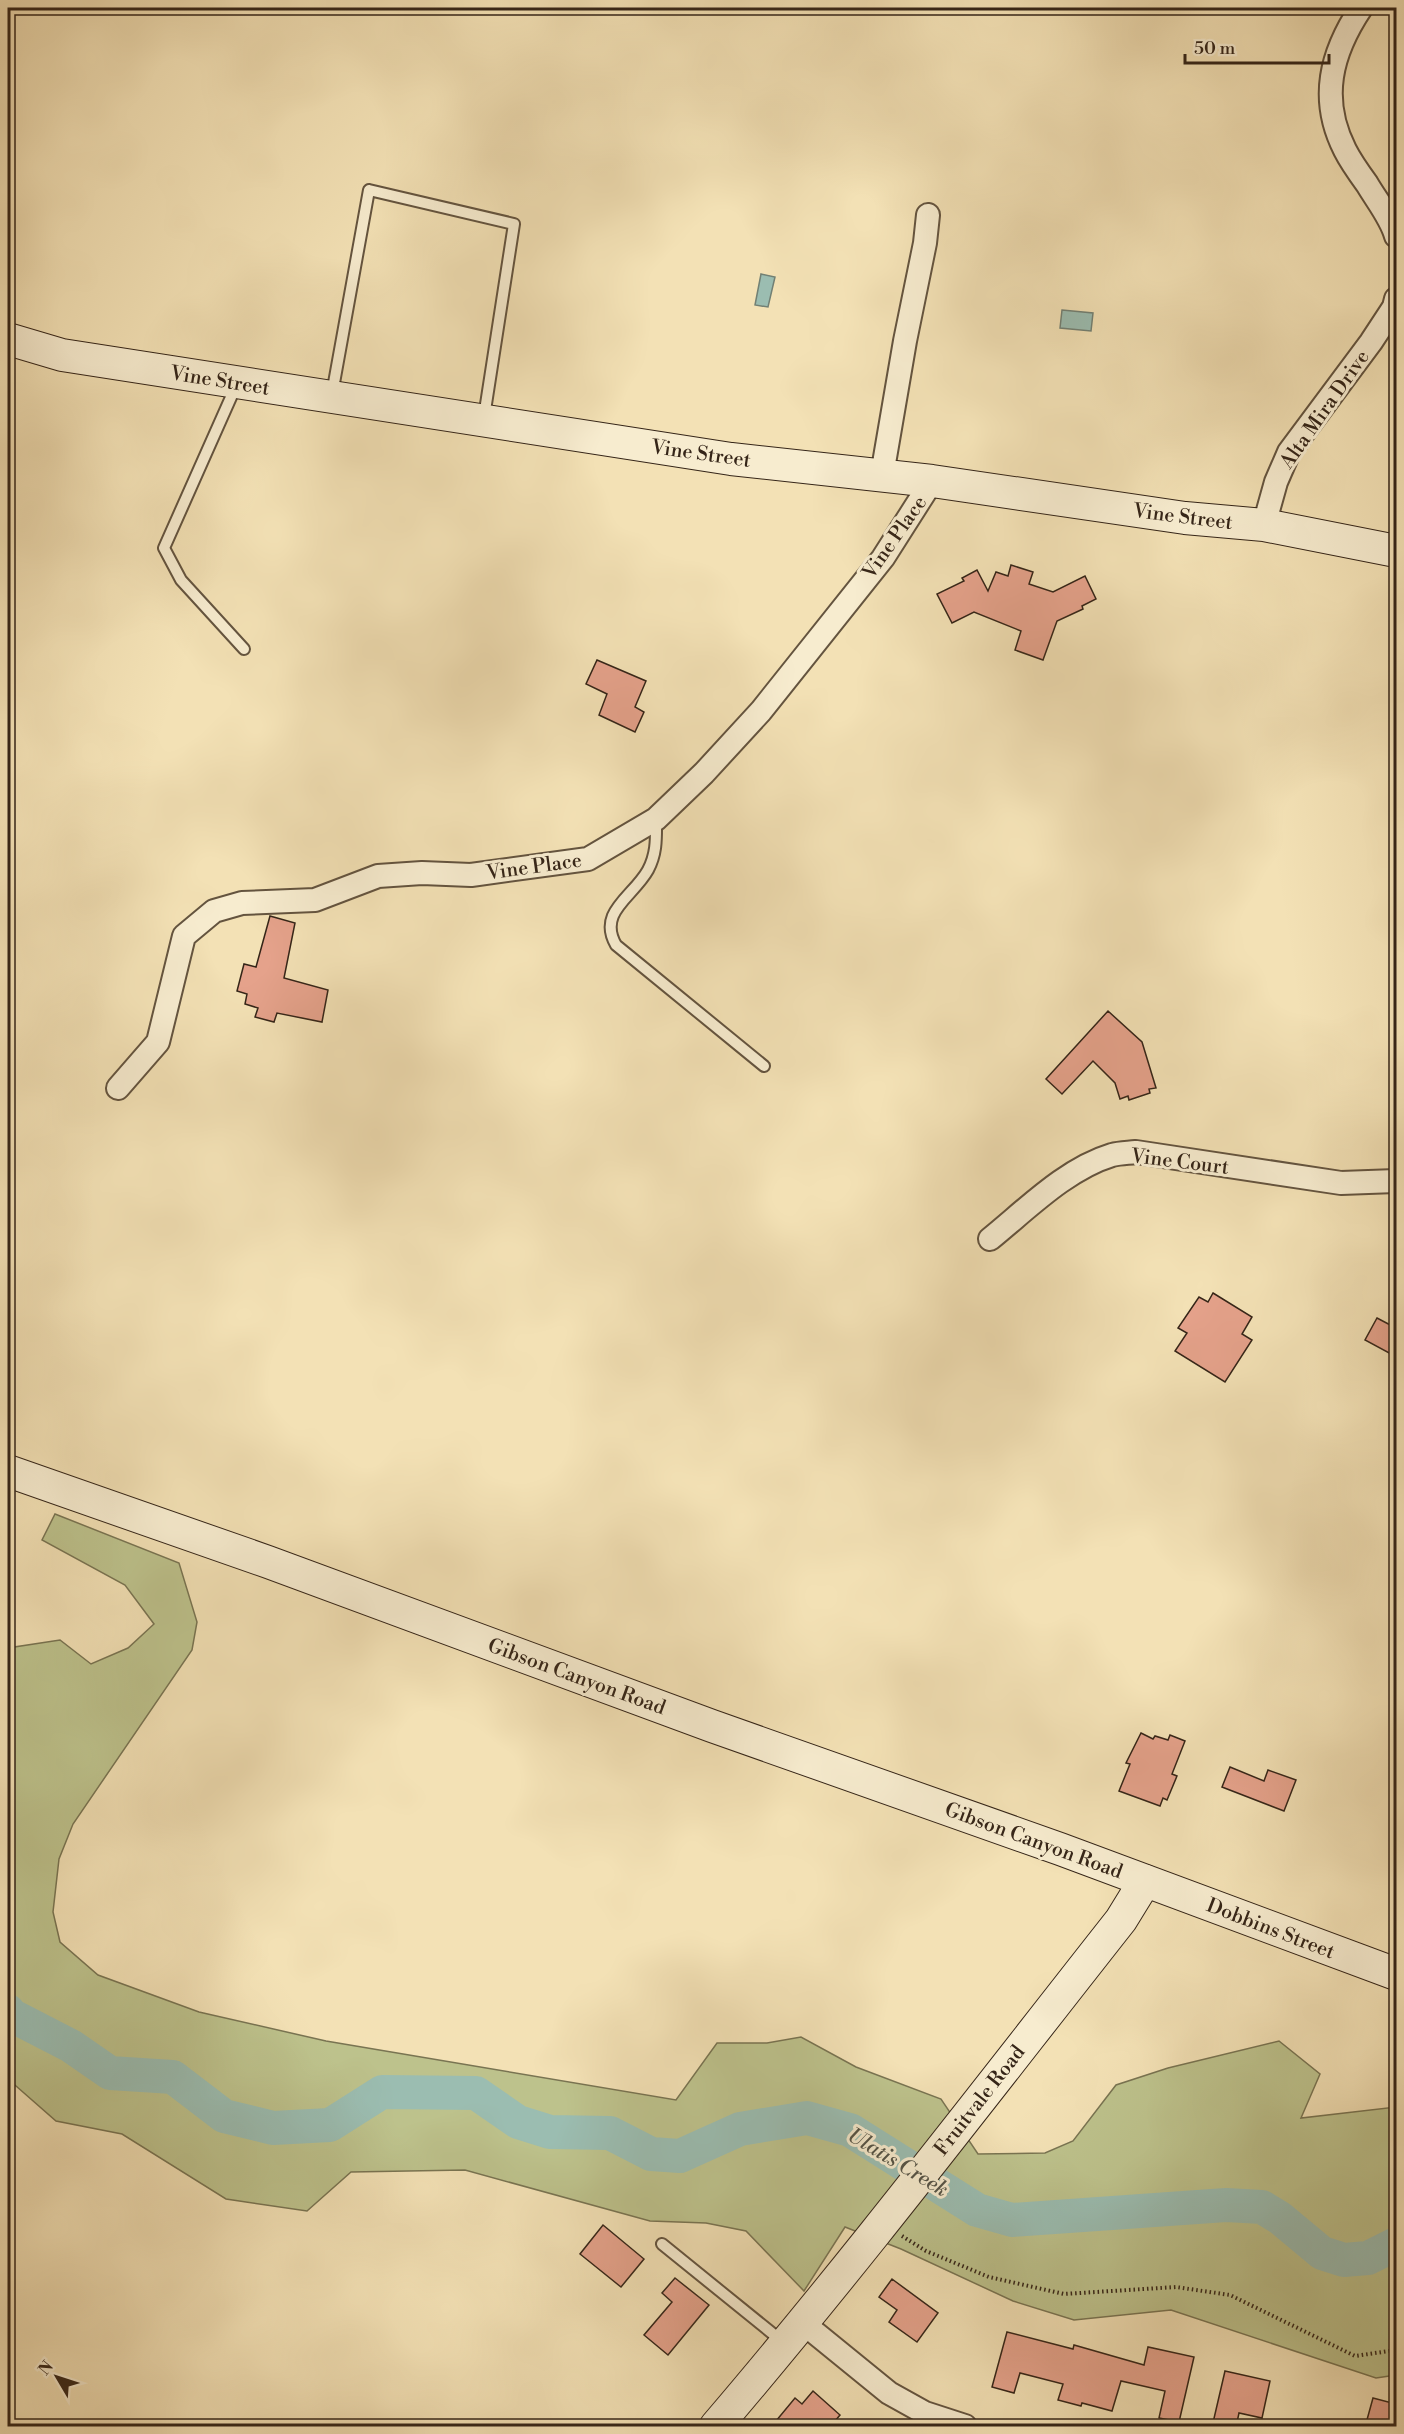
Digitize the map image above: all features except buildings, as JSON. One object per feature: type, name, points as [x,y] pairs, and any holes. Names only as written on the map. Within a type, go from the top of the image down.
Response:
[{"type":"street","points":[[1361,8],[1345,31],[1337,53],[1331,76],[1331,110],[1344,149],[1396,236]]},
{"type":"street","points":[[882,475],[905,341],[925,243],[928,215]]},
{"type":"street","name":"Alta Mira Drive","points":[[1264,525],[1276,482],[1289,452],[1371,342],[1394,307],[1396,299]]},
{"type":"street","name":"Vine Street","points":[[8,339],[62,356],[731,459],[932,481],[1185,518],[1264,525],[1396,551]]},
{"type":"street","name":"Vine Place","points":[[118,1088],[158,1042],[184,936],[214,911],[242,903],[315,900],[378,876],[422,873],[471,875],[588,859],[656,819],[704,773],[761,711],[883,558],[932,481]]},
{"type":"street","name":"Vine Court","points":[[990,1239],[1082,1168],[1113,1155],[1136,1152],[1341,1183],[1396,1181]]},
{"type":"street","name":"Gibson Canyon Road","points":[[8,1471],[268,1562],[712,1726],[1145,1881]]},
{"type":"street","name":"Dobbins Street","points":[[1145,1881],[1396,1974]]},
{"type":"street","name":"Fruitvale Road","points":[[716,2427],[794,2334],[1121,1920],[1145,1881]]},
{"type":"street","points":[[794,2334],[925,2414],[965,2427]]},
{"type":"lane","points":[[331,397],[369,190],[514,224],[483,420]]},
{"type":"lane","points":[[237,383],[164,548],[180,580],[244,649]]},
{"type":"lane","points":[[656,819],[657,848],[649,868],[638,885],[614,913],[609,924],[613,939],[616,945],[764,1066]]},
{"type":"lane","points":[[662,2244],[794,2334]]},
{"type":"path","points":[[889,2214],[926,2251],[989,2277],[1064,2294],[1176,2287],[1230,2295],[1355,2356],[1396,2350]]},
{"type":"green space","points":[[55,1514],[179,1563],[197,1622],[192,1650],[73,1824],[59,1859],[53,1912],[60,1942],[98,1975],[199,2012],[326,2041],[676,2100],[717,2043],[767,2043],[801,2037],[856,2067],[941,2099],[978,2154],[1045,2153],[1073,2141],[1116,2085],[1168,2068],[1279,2041],[1320,2074],[1301,2118],[1396,2107],[1396,2375],[1376,2378],[1171,2310],[1074,2320],[1013,2301],[901,2249],[845,2227],[804,2291],[746,2231],[706,2223],[650,2221],[465,2170],[351,2172],[307,2211],[226,2199],[122,2134],[56,2121],[8,2079],[8,1648],[60,1640],[91,1664],[128,1648],[154,1624],[125,1585],[42,1540]]},
{"type":"water","points":[[761,274],[775,277],[768,307],[755,305]]},
{"type":"water","points":[[1062,310],[1093,313],[1091,331],[1060,328]]},
{"type":"waterway","name":"Ulatis Creek","points":[[8,2011],[9,2014],[71,2046],[110,2073],[173,2077],[224,2116],[273,2128],[330,2125],[382,2092],[476,2093],[518,2122],[550,2132],[610,2133],[651,2154],[680,2156],[740,2129],[807,2118],[850,2130],[977,2210],[1012,2220],[1226,2205],[1262,2207],[1280,2218],[1322,2253],[1344,2260],[1368,2258],[1396,2244]]}]
